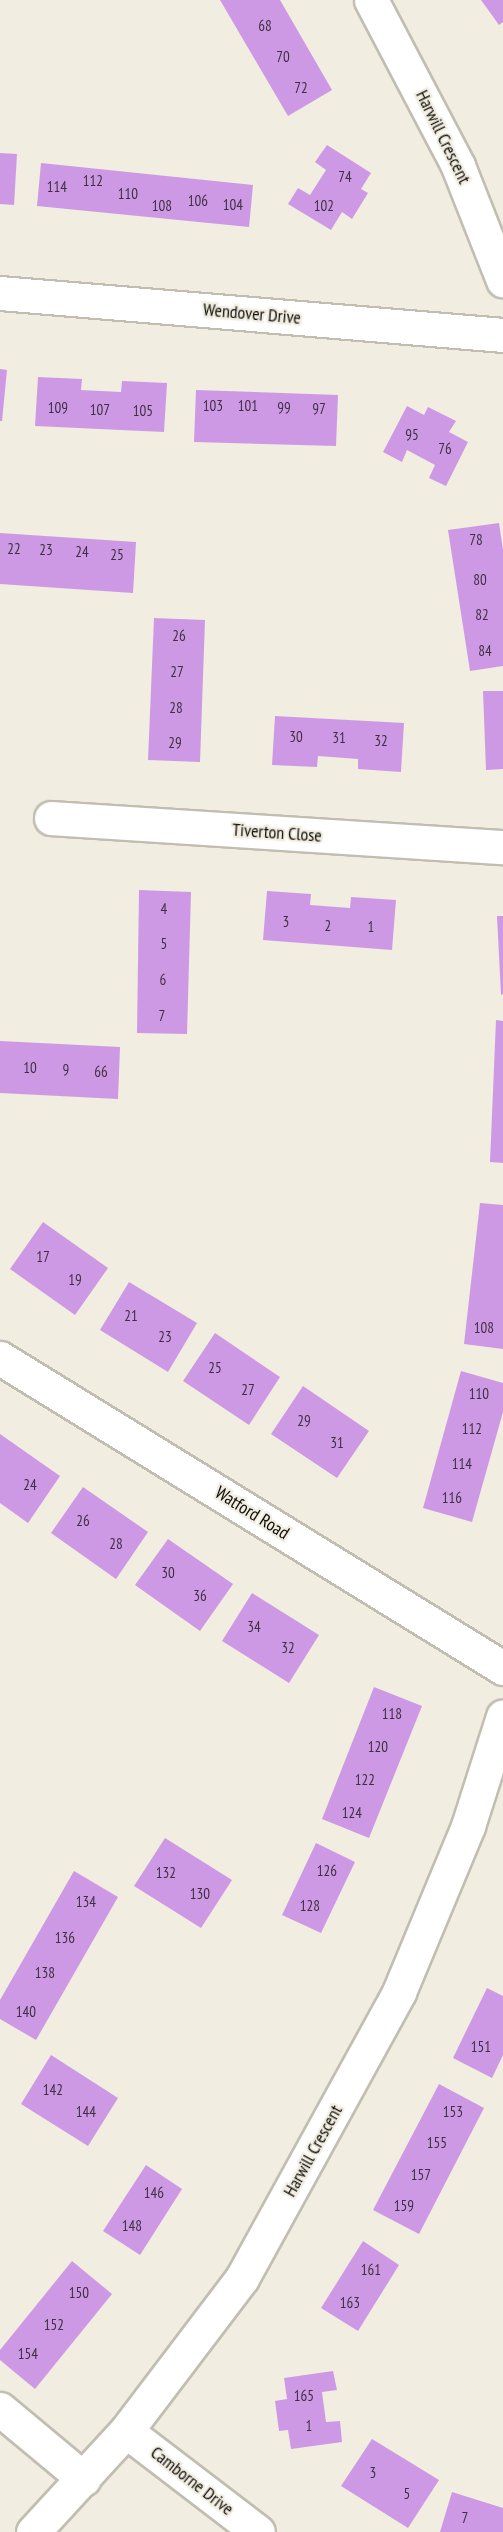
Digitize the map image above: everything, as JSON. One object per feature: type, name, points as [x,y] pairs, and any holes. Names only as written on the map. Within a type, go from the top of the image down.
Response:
[{"type":"street","name":"Harwill Crescent","points":[[371,0],[458,166],[503,280]]},
{"type":"street","name":"Wendover Drive","points":[[0,293],[503,334]]},
{"type":"street","name":"Tiverton Close","points":[[51,818],[503,847]]},
{"type":"street","name":"Watford Road","points":[[0,1358],[503,1668]]},
{"type":"street","name":"Harwill Crescent","points":[[33,2532],[126,2431],[243,2278],[399,1992],[468,1826],[503,1716]]},
{"type":"street","points":[[0,2409],[84,2479]]},
{"type":"street","name":"Camborne Drive","points":[[126,2431],[258,2532]]},
{"type":"building","points":[[220,0],[280,0],[332,90],[288,116]]},
{"type":"building","points":[[481,0],[503,0],[503,22],[499,25]]},
{"type":"building","points":[[327,145],[371,173],[361,189],[368,193],[352,219],[342,212],[331,230],[288,204],[298,188],[310,195],[326,170],[315,162]]},
{"type":"building","points":[[0,153],[17,154],[14,205],[0,204]]},
{"type":"building","points":[[41,163],[253,185],[249,227],[37,206]]},
{"type":"building","points":[[0,369],[7,370],[2,421],[0,421]]},
{"type":"building","points":[[38,377],[82,379],[81,390],[121,392],[122,381],[167,383],[164,432],[35,426]]},
{"type":"building","points":[[196,390],[338,395],[336,446],[194,442]]},
{"type":"building","points":[[407,406],[424,415],[428,407],[456,421],[449,432],[468,442],[446,486],[429,478],[435,465],[407,450],[402,462],[383,452]]},
{"type":"building","points":[[499,523],[503,550],[503,666],[470,671],[448,530]]},
{"type":"building","points":[[0,533],[136,542],[133,593],[0,584]]},
{"type":"building","points":[[154,618],[205,620],[200,762],[148,760]]},
{"type":"building","points":[[483,691],[503,691],[503,769],[486,770]]},
{"type":"building","points":[[275,716],[404,723],[401,772],[358,769],[358,759],[318,756],[317,767],[272,765]]},
{"type":"building","points":[[139,890],[191,892],[187,1034],[137,1033]]},
{"type":"building","points":[[267,891],[311,894],[310,905],[350,908],[351,897],[396,900],[392,950],[263,940]]},
{"type":"building","points":[[497,916],[503,916],[503,994],[501,995]]},
{"type":"building","points":[[496,1020],[503,1021],[503,1163],[490,1162]]},
{"type":"building","points":[[0,1041],[120,1047],[118,1099],[0,1093]]},
{"type":"building","points":[[480,1203],[503,1205],[503,1349],[464,1344]]},
{"type":"building","points":[[43,1222],[108,1268],[75,1315],[10,1269]]},
{"type":"building","points":[[129,1282],[197,1323],[168,1372],[100,1330]]},
{"type":"building","points":[[215,1333],[280,1377],[249,1425],[183,1381]]},
{"type":"building","points":[[461,1371],[503,1383],[503,1412],[472,1522],[423,1508]]},
{"type":"building","points":[[303,1386],[369,1431],[337,1478],[271,1434]]},
{"type":"building","points":[[0,1434],[60,1476],[28,1523],[0,1503]]},
{"type":"building","points":[[83,1487],[148,1532],[116,1579],[51,1533]]},
{"type":"building","points":[[168,1539],[233,1584],[200,1631],[135,1585]]},
{"type":"building","points":[[252,1593],[319,1635],[289,1683],[222,1641]]},
{"type":"building","points":[[374,1687],[422,1706],[369,1838],[322,1819]]},
{"type":"building","points":[[165,1838],[232,1880],[201,1928],[134,1886]]},
{"type":"building","points":[[316,1843],[355,1862],[321,1933],[282,1915]]},
{"type":"building","points":[[74,1871],[118,1897],[36,2040],[0,2019],[0,2000]]},
{"type":"building","points":[[487,1988],[503,1996],[503,2055],[492,2078],[453,2058]]},
{"type":"building","points":[[51,2055],[118,2098],[88,2146],[21,2104]]},
{"type":"building","points":[[439,2084],[484,2108],[419,2234],[373,2210]]},
{"type":"building","points":[[146,2165],[182,2189],[140,2255],[103,2231]]},
{"type":"building","points":[[363,2241],[399,2265],[358,2331],[321,2308]]},
{"type":"building","points":[[72,2261],[112,2294],[35,2389],[0,2360],[0,2350]]},
{"type":"building","points":[[333,2371],[337,2390],[322,2392],[326,2422],[340,2421],[342,2442],[291,2449],[288,2430],[279,2431],[275,2401],[287,2399],[284,2378]]},
{"type":"building","points":[[372,2439],[439,2480],[408,2528],[341,2486]]},
{"type":"building","points":[[452,2492],[503,2508],[503,2532],[440,2532]]}]
